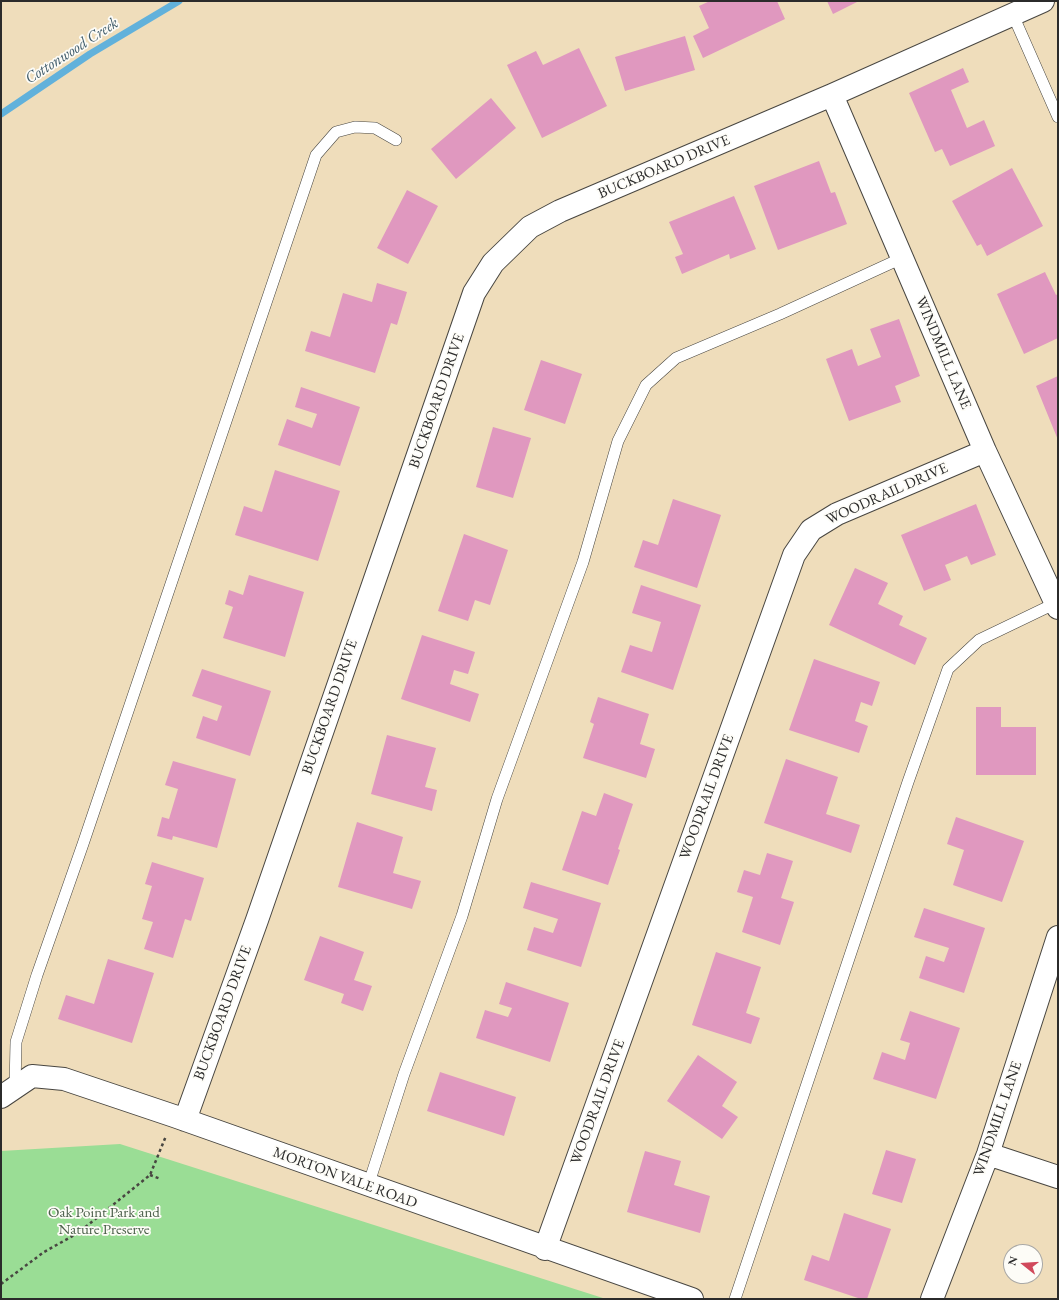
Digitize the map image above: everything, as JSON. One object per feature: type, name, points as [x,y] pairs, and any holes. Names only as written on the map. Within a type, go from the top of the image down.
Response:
[{"type":"street","name":"BUCKBOARD DRIVE","points":[[179,1118],[259,912],[474,293],[493,263],[530,227],[560,211],[832,95],[1043,1]]},
{"type":"street","name":"WINDMILL LANE","points":[[832,95],[985,451],[1057,605]]},
{"type":"street","name":"WOODRAIL DRIVE","points":[[545,1248],[794,555],[811,530],[837,514],[985,451]]},
{"type":"street","name":"WINDMILL LANE","points":[[932,1299],[988,1154],[1058,939]]},
{"type":"street","name":"MORTON VALE ROAD","points":[[8,1092],[32,1076],[64,1079],[179,1118],[368,1186],[692,1299]]},
{"type":"street","points":[[988,1154],[1058,1177]]},
{"type":"lane","points":[[1013,15],[1058,117]]},
{"type":"lane","points":[[8,1092],[16,1042],[37,975],[86,837],[316,155],[336,132],[355,127],[375,128],[396,140]]},
{"type":"lane","points":[[368,1186],[404,1074],[462,916],[497,799],[583,562],[618,441],[646,385],[676,358],[780,314],[902,258]]},
{"type":"lane","points":[[735,1299],[908,782],[948,669],[979,640],[1057,605]]},
{"type":"path","points":[[1,1284],[44,1252],[78,1232],[150,1175],[179,1118]]},
{"type":"path","points":[[150,1175],[161,1180]]},
{"type":"green space","name":"Oak Point Park and Nature Preserve","points":[[120,1144],[606,1299],[1,1299],[1,1151]]},
{"type":"building","points":[[710,1],[777,1],[785,19],[703,58],[693,36],[709,28],[699,6]]},
{"type":"building","points":[[827,1],[859,1],[833,14]]},
{"type":"building","points":[[685,36],[695,70],[625,91],[615,57]]},
{"type":"building","points":[[579,48],[607,106],[542,138],[507,65],[536,51],[543,65]]},
{"type":"building","points":[[963,68],[969,82],[951,90],[967,128],[984,120],[995,146],[950,166],[942,149],[935,152],[909,93]]},
{"type":"building","points":[[491,98],[516,128],[456,179],[431,149]]},
{"type":"building","points":[[819,161],[831,193],[835,192],[847,224],[778,250],[754,186]]},
{"type":"building","points":[[1012,168],[1043,226],[987,256],[981,244],[977,246],[952,201]]},
{"type":"building","points":[[407,190],[438,206],[408,264],[377,248]]},
{"type":"building","points":[[734,196],[756,249],[730,259],[729,254],[682,274],[675,257],[683,254],[669,222]]},
{"type":"building","points":[[1045,272],[1056,295],[1058,294],[1058,338],[1024,354],[997,294]]},
{"type":"building","points":[[377,283],[407,292],[397,325],[391,323],[375,373],[305,351],[311,331],[330,337],[343,293],[372,302]]},
{"type":"building","points":[[899,319],[920,376],[895,386],[901,402],[849,421],[826,359],[852,349],[858,366],[881,357],[870,329]]},
{"type":"building","points":[[541,360],[582,374],[565,424],[524,410]]},
{"type":"building","points":[[1058,376],[1058,440],[1036,386]]},
{"type":"building","points":[[301,387],[360,407],[340,466],[278,445],[287,419],[312,428],[317,414],[295,407]]},
{"type":"building","points":[[493,427],[531,438],[513,498],[476,487]]},
{"type":"building","points":[[275,470],[340,491],[318,561],[235,535],[244,506],[262,512]]},
{"type":"building","points":[[673,499],[721,515],[697,588],[634,567],[643,540],[658,545]]},
{"type":"building","points":[[976,504],[996,555],[971,565],[967,556],[945,565],[951,580],[924,591],[901,535]]},
{"type":"building","points":[[464,534],[508,550],[490,605],[475,600],[468,621],[438,611]]},
{"type":"building","points":[[855,568],[888,583],[878,604],[903,616],[899,625],[927,638],[915,665],[829,625]]},
{"type":"building","points":[[249,575],[304,592],[285,657],[223,638],[233,607],[225,604],[229,590],[243,595]]},
{"type":"building","points":[[641,585],[701,605],[673,690],[621,672],[630,645],[652,652],[661,622],[632,613]]},
{"type":"building","points":[[422,635],[475,652],[468,674],[454,670],[450,684],[479,694],[470,722],[401,699]]},
{"type":"building","points":[[814,659],[880,682],[872,706],[861,702],[855,721],[868,726],[859,753],[789,730]]},
{"type":"building","points":[[202,669],[271,691],[250,756],[196,738],[203,716],[217,721],[222,706],[192,696]]},
{"type":"building","points":[[598,697],[649,714],[640,744],[655,749],[646,778],[583,758],[594,724],[590,722]]},
{"type":"building","points":[[976,707],[1001,707],[1001,727],[1036,727],[1036,775],[976,775]]},
{"type":"building","points":[[387,735],[436,748],[425,787],[437,790],[432,811],[371,794]]},
{"type":"building","points":[[786,759],[838,777],[826,814],[860,825],[851,853],[764,823]]},
{"type":"building","points":[[173,761],[236,779],[217,848],[173,836],[172,840],[157,836],[162,817],[169,819],[178,789],[165,785]]},
{"type":"building","points":[[604,793],[633,804],[608,885],[562,870],[582,811],[596,816]]},
{"type":"building","points":[[956,817],[1024,841],[1002,902],[953,885],[964,850],[947,844]]},
{"type":"building","points":[[357,822],[403,837],[393,873],[421,881],[412,909],[338,887]]},
{"type":"building","points":[[767,853],[793,861],[781,898],[794,902],[780,945],[742,932],[753,897],[737,892],[744,870],[760,875]]},
{"type":"building","points":[[152,862],[204,878],[191,921],[185,919],[173,958],[144,949],[153,922],[142,919],[152,886],[145,884]]},
{"type":"building","points":[[531,882],[601,903],[581,967],[527,950],[534,927],[553,933],[558,919],[523,908]]},
{"type":"building","points":[[924,908],[985,928],[964,993],[919,978],[926,956],[944,962],[949,948],[914,937]]},
{"type":"building","points":[[320,936],[364,952],[354,980],[372,986],[363,1011],[341,1003],[344,994],[304,980]]},
{"type":"building","points":[[716,952],[761,967],[746,1013],[760,1018],[751,1044],[692,1025]]},
{"type":"building","points":[[108,959],[154,973],[132,1043],[58,1019],[66,995],[94,1004]]},
{"type":"building","points":[[506,982],[569,1003],[550,1062],[476,1038],[485,1010],[508,1017],[512,1008],[499,1004]]},
{"type":"building","points":[[910,1011],[960,1028],[936,1099],[873,1079],[882,1052],[905,1060],[910,1043],[900,1040]]},
{"type":"building","points":[[698,1055],[737,1082],[722,1106],[738,1117],[722,1139],[667,1101]]},
{"type":"building","points":[[440,1072],[516,1097],[504,1136],[427,1111]]},
{"type":"building","points":[[886,1150],[916,1159],[902,1203],[872,1194]]},
{"type":"building","points":[[645,1151],[681,1161],[674,1185],[710,1196],[700,1233],[627,1212]]},
{"type":"building","points":[[844,1213],[891,1229],[867,1299],[861,1299],[804,1280],[812,1255],[829,1261]]},
{"type":"waterway","name":"Cottonwood Creek","points":[[1,114],[90,54],[179,1]]}]
